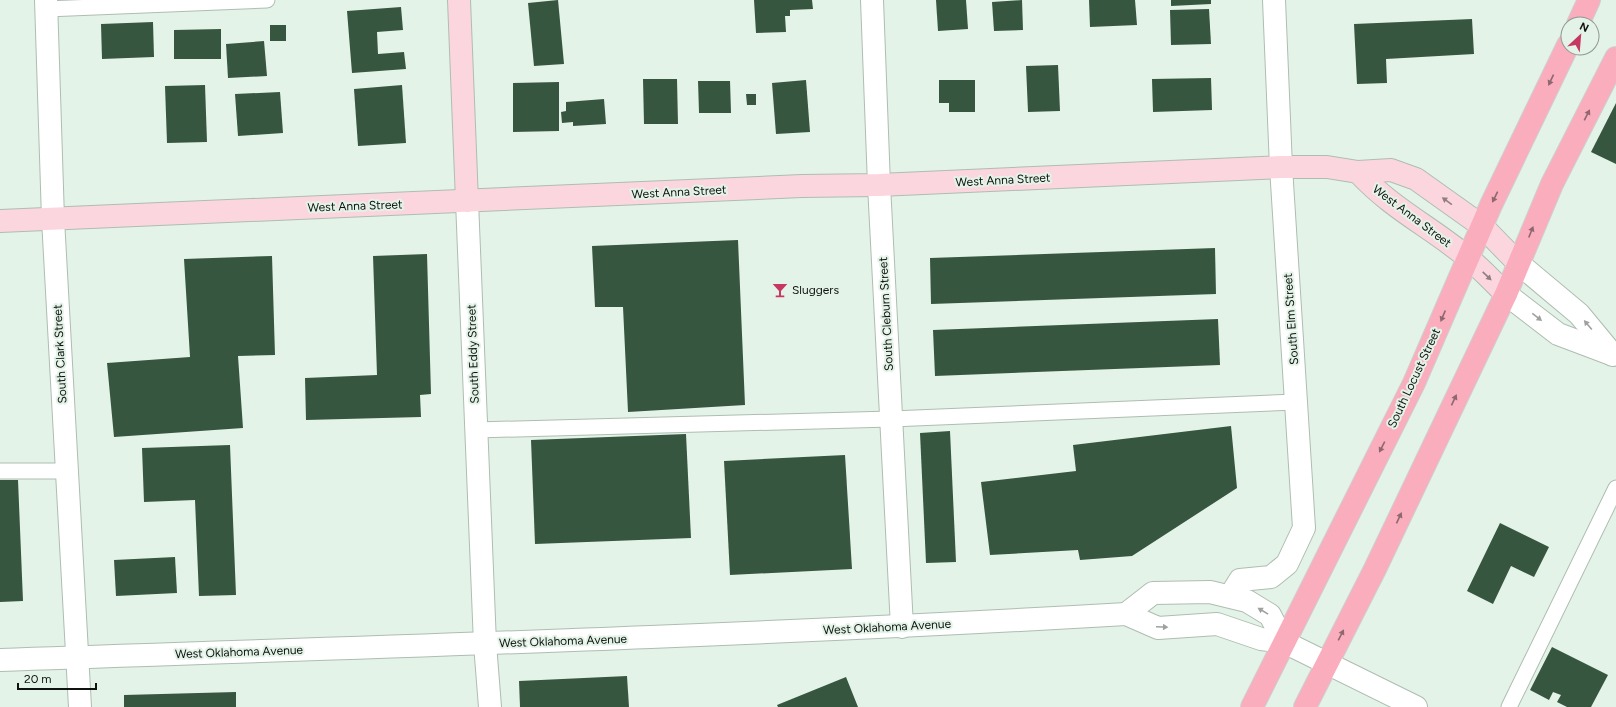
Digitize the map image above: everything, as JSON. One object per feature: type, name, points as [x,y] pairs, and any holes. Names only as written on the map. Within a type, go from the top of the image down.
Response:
[{"type":"main road","name":"South Eddy Street","points":[[459,0],[467,201]]},
{"type":"main road","points":[[1582,16],[1589,0]]},
{"type":"main road","name":"South Locust Street","points":[[1252,707],[1414,383],[1482,226],[1563,56]]},
{"type":"main road","points":[[1305,707],[1375,569],[1506,294],[1552,184],[1616,58]]},
{"type":"main road","name":"West Anna Street","points":[[0,221],[802,186],[879,185],[1281,167],[1327,167],[1358,172],[1391,170],[1416,179],[1482,226],[1518,263]]},
{"type":"main road","name":"West Anna Street","points":[[1358,172],[1375,190],[1396,207],[1468,258],[1506,294]]},
{"type":"street","name":"South Cleburn Street","points":[[872,0],[879,185],[902,627]]},
{"type":"street","name":"South Elm Street","points":[[1230,596],[1240,580],[1271,577],[1287,564],[1304,528],[1281,167],[1274,0]]},
{"type":"street","name":"South Clark Street","points":[[46,4],[53,219],[80,707]]},
{"type":"street","name":"South Eddy Street","points":[[467,201],[485,644],[490,707]]},
{"type":"street","points":[[1518,263],[1579,314],[1615,356]]},
{"type":"street","points":[[1506,294],[1558,334],[1615,356]]},
{"type":"street","points":[[1126,614],[1153,593],[1210,592],[1247,601],[1270,615],[1284,642]]},
{"type":"street","name":"West Oklahoma Avenue","points":[[0,660],[485,644],[902,627],[1126,614],[1158,628],[1217,624],[1261,639],[1284,642],[1416,707]]},
{"type":"lane","points":[[46,4],[268,0]]},
{"type":"lane","points":[[476,430],[891,419],[1296,402]]},
{"type":"lane","points":[[0,471],[67,471]]},
{"type":"lane","points":[[1509,707],[1616,488]]},
{"type":"building","points":[[558,0],[564,64],[534,66],[528,3]]},
{"type":"building","points":[[754,0],[812,0],[813,9],[790,10],[790,16],[785,16],[786,32],[756,33]]},
{"type":"building","points":[[936,0],[966,0],[968,29],[938,31]]},
{"type":"building","points":[[1022,0],[1023,30],[994,31],[992,2]]},
{"type":"building","points":[[1089,0],[1135,0],[1137,25],[1090,27]]},
{"type":"building","points":[[1171,0],[1211,0],[1211,4],[1171,6]]},
{"type":"building","points":[[401,7],[403,30],[377,32],[378,54],[404,52],[406,69],[352,73],[347,11]]},
{"type":"building","points":[[1209,9],[1211,44],[1171,45],[1170,10]]},
{"type":"building","points":[[1472,19],[1474,54],[1386,59],[1387,83],[1357,84],[1354,24]]},
{"type":"building","points":[[153,22],[154,57],[102,59],[101,24]]},
{"type":"building","points":[[270,25],[286,25],[286,41],[270,41]]},
{"type":"building","points":[[221,29],[221,59],[174,59],[174,30]]},
{"type":"building","points":[[264,41],[267,76],[228,78],[226,44]]},
{"type":"building","points":[[1058,65],[1060,111],[1028,112],[1026,66]]},
{"type":"building","points":[[1211,78],[1212,110],[1153,112],[1152,79]]},
{"type":"building","points":[[643,79],[677,79],[678,124],[644,124]]},
{"type":"building","points":[[806,80],[810,132],[776,134],[772,83]]},
{"type":"building","points":[[939,80],[975,80],[975,112],[949,112],[949,103],[939,103]]},
{"type":"building","points":[[698,81],[730,81],[731,113],[699,113]]},
{"type":"building","points":[[559,82],[559,131],[513,132],[513,83]]},
{"type":"building","points":[[205,85],[207,142],[167,143],[165,86]]},
{"type":"building","points":[[402,85],[406,143],[358,146],[354,89]]},
{"type":"building","points":[[280,92],[283,133],[238,136],[235,94]]},
{"type":"building","points":[[746,94],[756,94],[756,105],[747,105]]},
{"type":"building","points":[[604,99],[606,124],[573,126],[573,122],[562,123],[561,112],[566,111],[566,102]]},
{"type":"building","points":[[1616,103],[1616,164],[1591,152]]},
{"type":"building","points":[[738,240],[745,405],[628,412],[623,307],[595,307],[592,246]]},
{"type":"building","points":[[1215,248],[1216,294],[931,304],[930,258]]},
{"type":"building","points":[[427,254],[431,394],[420,395],[421,417],[306,420],[305,378],[377,375],[373,256]]},
{"type":"building","points":[[272,256],[275,355],[238,356],[243,428],[114,437],[107,363],[190,357],[184,259]]},
{"type":"building","points":[[1218,319],[1220,365],[935,376],[933,330]]},
{"type":"building","points":[[1231,426],[1237,488],[1132,556],[1080,560],[1078,550],[990,555],[981,482],[1076,471],[1073,445]]},
{"type":"building","points":[[950,431],[956,562],[926,563],[920,433]]},
{"type":"building","points":[[686,434],[691,538],[535,544],[531,440]]},
{"type":"building","points":[[230,445],[236,595],[199,596],[195,500],[144,502],[142,448]]},
{"type":"building","points":[[845,455],[852,569],[730,575],[724,461]]},
{"type":"building","points":[[0,480],[18,480],[23,601],[0,602]]},
{"type":"building","points":[[1500,523],[1549,547],[1534,577],[1511,566],[1493,604],[1467,591]]},
{"type":"building","points":[[175,557],[177,593],[116,596],[114,560]]},
{"type":"building","points":[[1552,647],[1608,675],[1591,707],[1567,707],[1557,702],[1561,695],[1553,692],[1549,700],[1530,690]]},
{"type":"building","points":[[627,676],[629,707],[520,707],[519,681]]},
{"type":"building","points":[[846,677],[858,707],[778,707],[777,705]]},
{"type":"building","points":[[236,692],[236,707],[124,707],[124,695]]},
{"type":"place","name":"Sluggers","points":[[780,290]]}]
